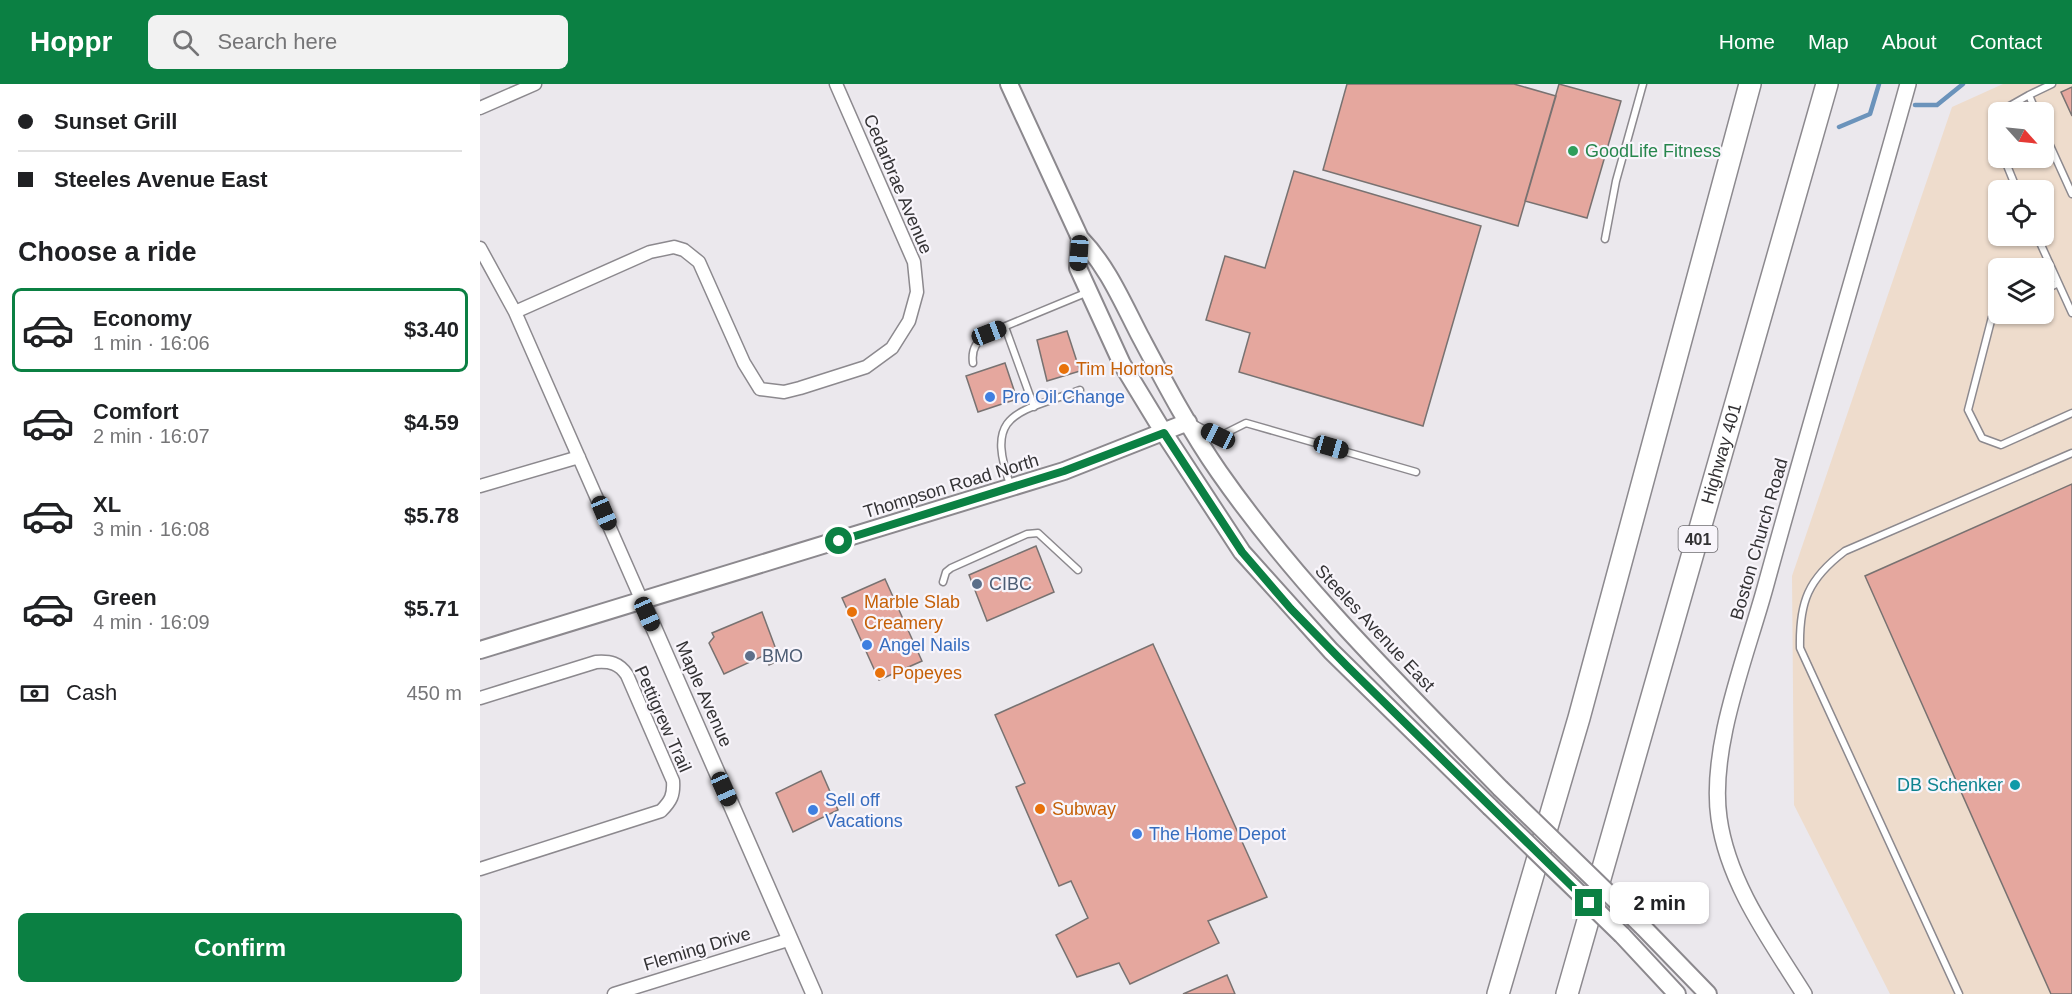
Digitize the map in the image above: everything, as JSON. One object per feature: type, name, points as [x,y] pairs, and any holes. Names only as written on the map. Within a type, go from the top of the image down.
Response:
[{"type":"highway","points":[[1498,994],[1579,718],[1750,84]]},
{"type":"highway","name":"Highway 401","points":[[1567,994],[1827,84]]},
{"type":"main road","name":"Steeles Avenue East","points":[[1010,84],[1080,238],[1099,258],[1188,422],[1217,470],[1271,545],[1357,640],[1500,788],[1642,926],[1708,994]]},
{"type":"main road","name":"Steeles Avenue East","points":[[1080,238],[1078,268],[1122,364],[1242,552],[1331,651],[1622,935],[1677,994]]},
{"type":"main road","name":"Thompson Road North","points":[[480,650],[1064,471],[1188,422]]},
{"type":"street","points":[[480,108],[535,84]]},
{"type":"street","name":"Cedarbrae Avenue","points":[[515,312],[650,252],[674,247],[684,250],[699,262],[744,363],[760,389],[784,393],[866,367],[892,348],[909,321],[917,292],[914,262],[836,84]]},
{"type":"street","name":"Boston Church Road","points":[[1804,994],[1748,905],[1725,845],[1718,810],[1718,765],[1771,566],[1908,84]]},
{"type":"street","name":"Maple Avenue","points":[[480,248],[515,312],[814,994]]},
{"type":"street","points":[[480,486],[579,457]]},
{"type":"street","name":"Pettigrew Trail","points":[[480,698],[596,662],[606,661],[621,667],[672,781],[674,792],[670,802],[661,812],[480,869]]},
{"type":"street","name":"Fleming Drive","points":[[614,994],[791,939]]},
{"type":"lane","points":[[1605,239],[1616,182],[1643,84]]},
{"type":"lane","points":[[2017,102],[2052,84]]},
{"type":"lane","points":[[2029,95],[2032,102]]},
{"type":"lane","points":[[2054,154],[2072,194]]},
{"type":"lane","points":[[2041,246],[2072,313]]},
{"type":"lane","points":[[2054,286],[2058,284]]},
{"type":"lane","points":[[973,363],[972,353],[978,340],[1089,292]]},
{"type":"lane","points":[[1990,324],[1968,410],[1982,438],[2001,445],[2072,413]]},
{"type":"lane","points":[[1005,327],[1034,407]]},
{"type":"lane","points":[[1012,487],[1003,464],[1000,433],[1010,419],[1034,407],[1080,390]]},
{"type":"lane","points":[[1188,422],[1218,436],[1246,423],[1416,472]]},
{"type":"lane","points":[[1959,994],[1800,648],[1800,620],[1808,592],[1823,568],[1845,551],[2072,453]]},
{"type":"lane","points":[[943,582],[946,572],[951,568],[1027,534],[1038,533],[1078,570]]},
{"type":"shaded area","points":[[2003,84],[2072,84],[2072,994],[1890,994],[1794,805],[1792,576],[1952,107]]},
{"type":"building","points":[[1347,84],[1514,84],[1556,96],[1518,226],[1323,170]]},
{"type":"building","name":"GoodLife Fitness","points":[[1559,84],[1621,101],[1587,218],[1525,201]]},
{"type":"building","points":[[2072,87],[2072,116],[2061,92]]},
{"type":"building","points":[[1294,171],[1481,226],[1423,426],[1239,372],[1250,333],[1206,320],[1225,256],[1265,268]]},
{"type":"building","points":[[1067,331],[1080,371],[1047,381],[1037,340]]},
{"type":"building","points":[[1005,363],[1017,399],[978,412],[966,376]]},
{"type":"building","name":"DB Schenker","points":[[2072,484],[2072,994],[2051,994],[1865,576]]},
{"type":"building","points":[[1036,546],[1054,592],[987,621],[969,575]]},
{"type":"building","points":[[885,579],[922,661],[879,680],[842,598]]},
{"type":"building","points":[[762,612],[780,660],[769,665],[765,655],[724,674],[709,643],[714,637],[712,633]]},
{"type":"building","name":"The Home Depot","points":[[1153,644],[1267,897],[1208,921],[1219,943],[1130,984],[1119,963],[1077,977],[1056,935],[1088,918],[1071,881],[1059,886],[1016,787],[1025,783],[995,715]]},
{"type":"building","points":[[821,771],[838,810],[793,832],[776,793]]},
{"type":"building","points":[[1227,975],[1235,994],[1183,994]]},
{"type":"waterway","points":[[1839,127],[1870,114],[1879,84]]},
{"type":"waterway","points":[[1915,105],[1937,105],[1963,84]]},
{"type":"place","name":"GoodLife Fitness","points":[[1573,151]]},
{"type":"place","name":"Tim Hortons","points":[[1064,369]]},
{"type":"place","name":"Pro Oil Change","points":[[990,397]]},
{"type":"place","name":"CIBC","points":[[977,584]]},
{"type":"place","name":"Marble Slab Creamery","points":[[852,612]]},
{"type":"place","name":"Angel Nails","points":[[867,645]]},
{"type":"place","name":"BMO","points":[[750,656]]},
{"type":"place","name":"Popeyes","points":[[880,673]]},
{"type":"place","name":"DB Schenker","points":[[2015,785]]},
{"type":"place","name":"Subway","points":[[1040,809]]},
{"type":"place","name":"Sell off Vacations","points":[[813,810]]},
{"type":"place","name":"The Home Depot","points":[[1137,834]]},
{"type":"route","points":[[839,541],[1064,471],[1164,433],[1242,552],[1291,609],[1331,651],[1589,903]]}]
